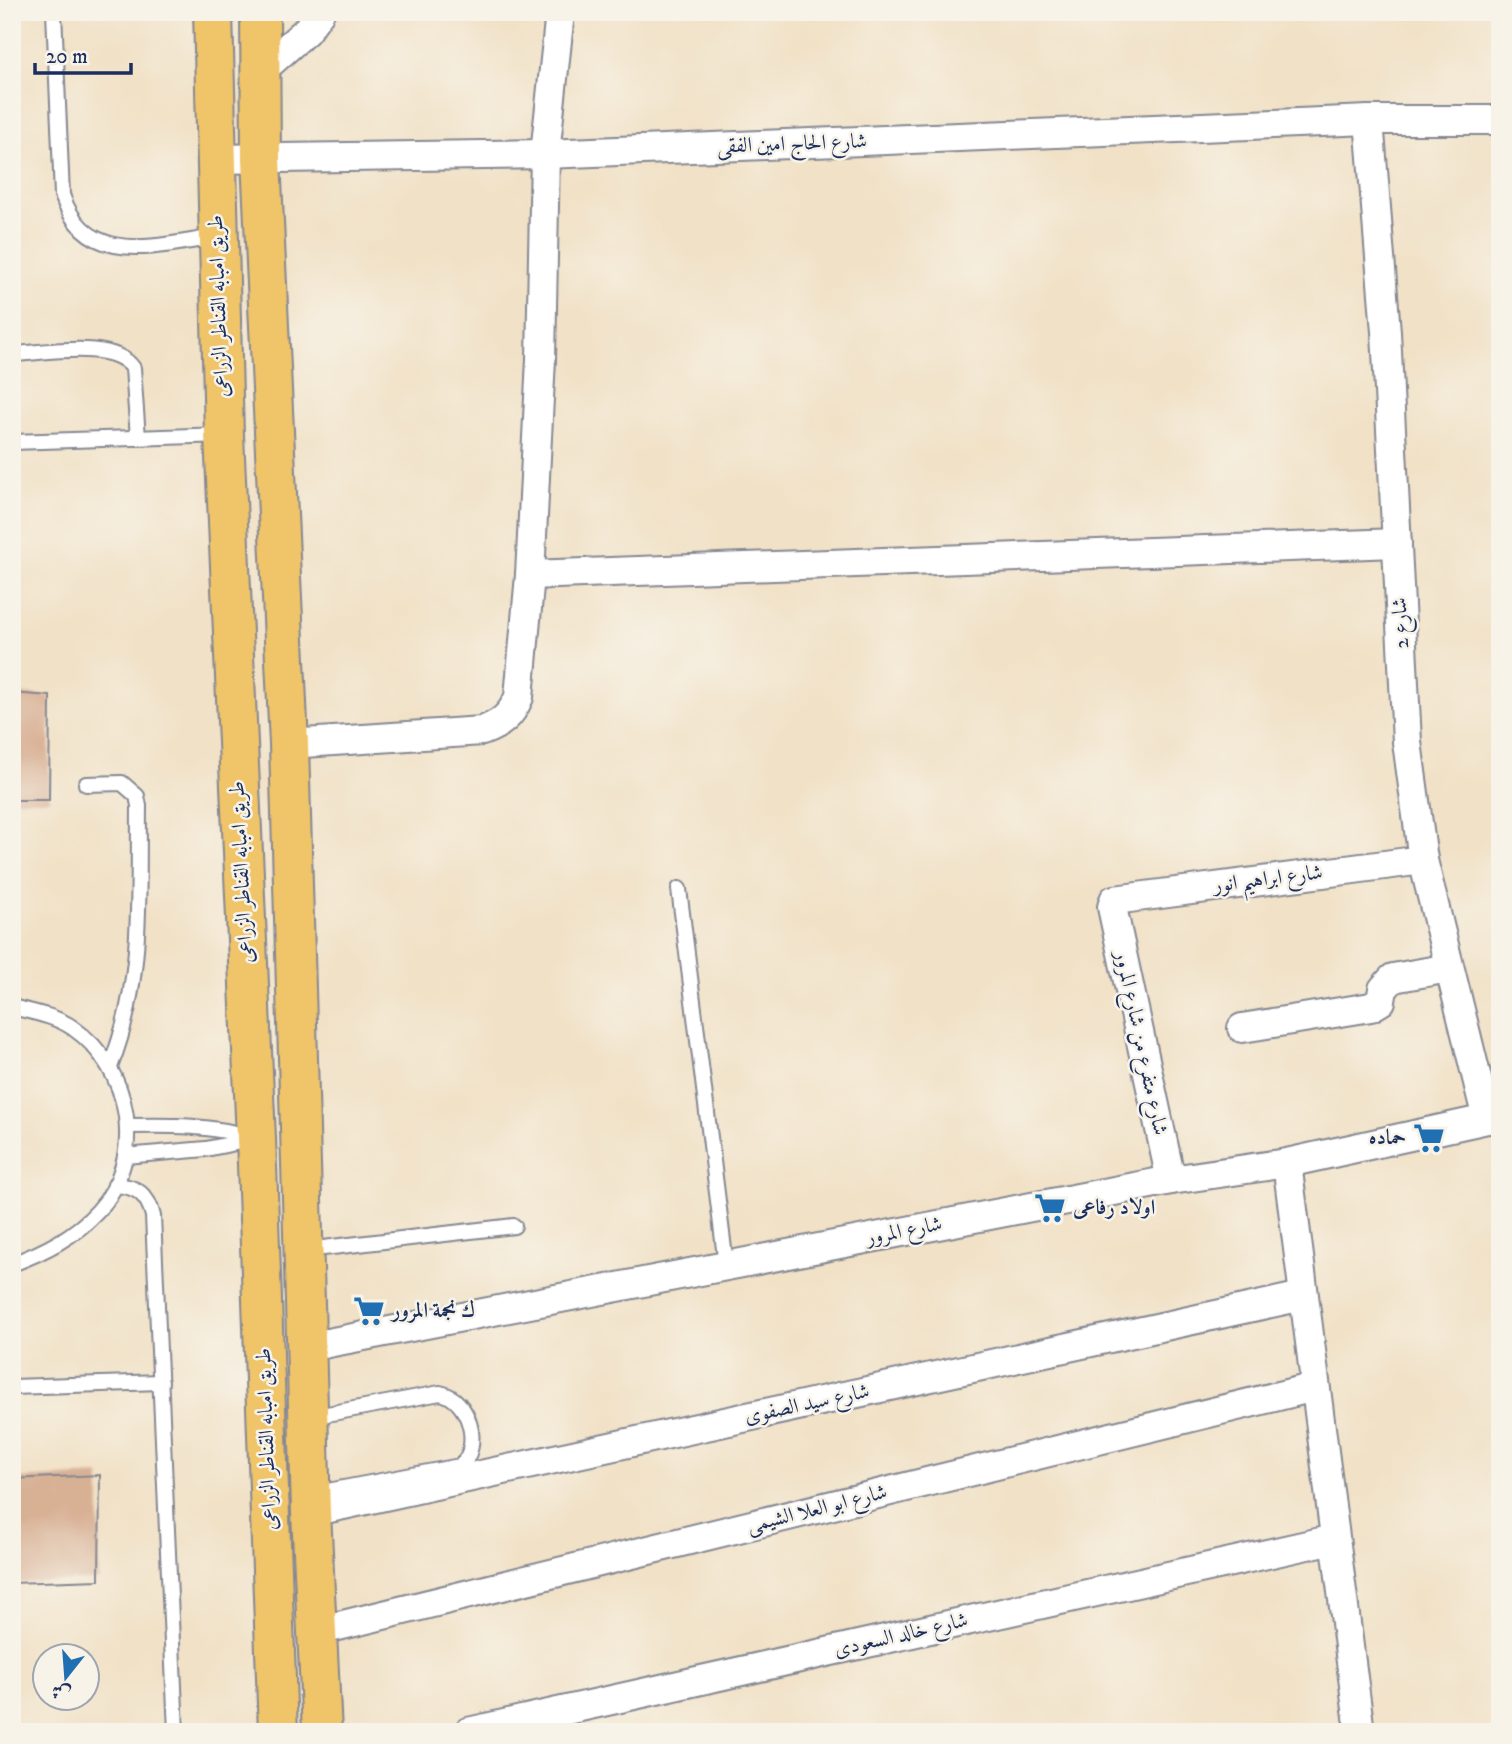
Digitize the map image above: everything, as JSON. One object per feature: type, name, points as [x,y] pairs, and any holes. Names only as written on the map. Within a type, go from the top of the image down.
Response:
[{"type":"main road","name":"طريق امبابه القناطر الزراعى","points":[[212,12],[223,435],[256,1138],[278,1732]]},
{"type":"main road","name":"طريق امبابه القناطر الزراعى","points":[[260,12],[261,159],[289,744],[311,1503],[322,1732]]},
{"type":"main road","points":[[256,1138],[302,1132]]},
{"type":"street","points":[[261,71],[306,31],[320,12]]},
{"type":"street","points":[[289,744],[482,731],[499,724],[513,710],[519,697],[530,575],[541,359],[545,155],[560,12]]},
{"type":"street","name":"شارع الحاج امين الفقى","points":[[215,159],[545,155],[1369,120],[1500,120]]},
{"type":"street","name":"شارع 2","points":[[1369,120],[1386,332],[1407,742],[1423,860],[1449,968],[1493,1115]]},
{"type":"street","points":[[530,575],[1397,543]]},
{"type":"street","name":"شارع ابراهيم انور","points":[[1113,904],[1423,860]]},
{"type":"street","name":"شارع متفرع من شارع المرور","points":[[1113,904],[1171,1180]]},
{"type":"street","points":[[1242,1028],[1375,1006],[1381,1001],[1385,984],[1393,978],[1449,968]]},
{"type":"street","name":"شارع المرور","points":[[307,1347],[1171,1180],[1287,1163],[1493,1115]]},
{"type":"street","points":[[1287,1163],[1360,1732]]},
{"type":"street","name":"شارع سيد الصفوى","points":[[311,1503],[1303,1296]]},
{"type":"street","name":"شارع ابو العلا الشيمى","points":[[318,1631],[1315,1387]]},
{"type":"street","name":"شارع خالد السعودى","points":[[468,1732],[1334,1539]]},
{"type":"lane","points":[[54,12],[62,194],[69,215],[84,234],[106,244],[133,248],[217,237]]},
{"type":"lane","points":[[12,354],[107,350],[128,360],[133,368],[138,438]]},
{"type":"lane","points":[[12,442],[223,435]]},
{"type":"lane","points":[[86,784],[122,783],[137,796],[139,806],[137,957],[129,1012],[110,1067]]},
{"type":"lane","points":[[679,889],[726,1265]]},
{"type":"lane","points":[[12,1007],[71,1027],[93,1045],[110,1067],[123,1096],[128,1126],[125,1156],[115,1185],[98,1210],[46,1252],[12,1264]]},
{"type":"lane","points":[[128,1126],[207,1127],[256,1138]]},
{"type":"lane","points":[[125,1156],[206,1149],[256,1138]]},
{"type":"lane","points":[[115,1185],[129,1186],[141,1192],[150,1203],[153,1216],[176,1732]]},
{"type":"lane","points":[[305,1250],[514,1226]]},
{"type":"lane","points":[[12,1387],[161,1382]]},
{"type":"lane","points":[[309,1418],[440,1393],[457,1399],[462,1405],[473,1442],[472,1451],[460,1466],[311,1503]]},
{"type":"building","points":[[12,693],[50,696],[49,800],[12,800]]},
{"type":"building","points":[[100,1475],[99,1580],[12,1583],[12,1479]]},
{"type":"place","name":"حماده","points":[[1429,1138]]},
{"type":"place","name":"اولاد رفاعى","points":[[1050,1208]]},
{"type":"place","name":"ك نجمة المرور","points":[[369,1311]]}]
